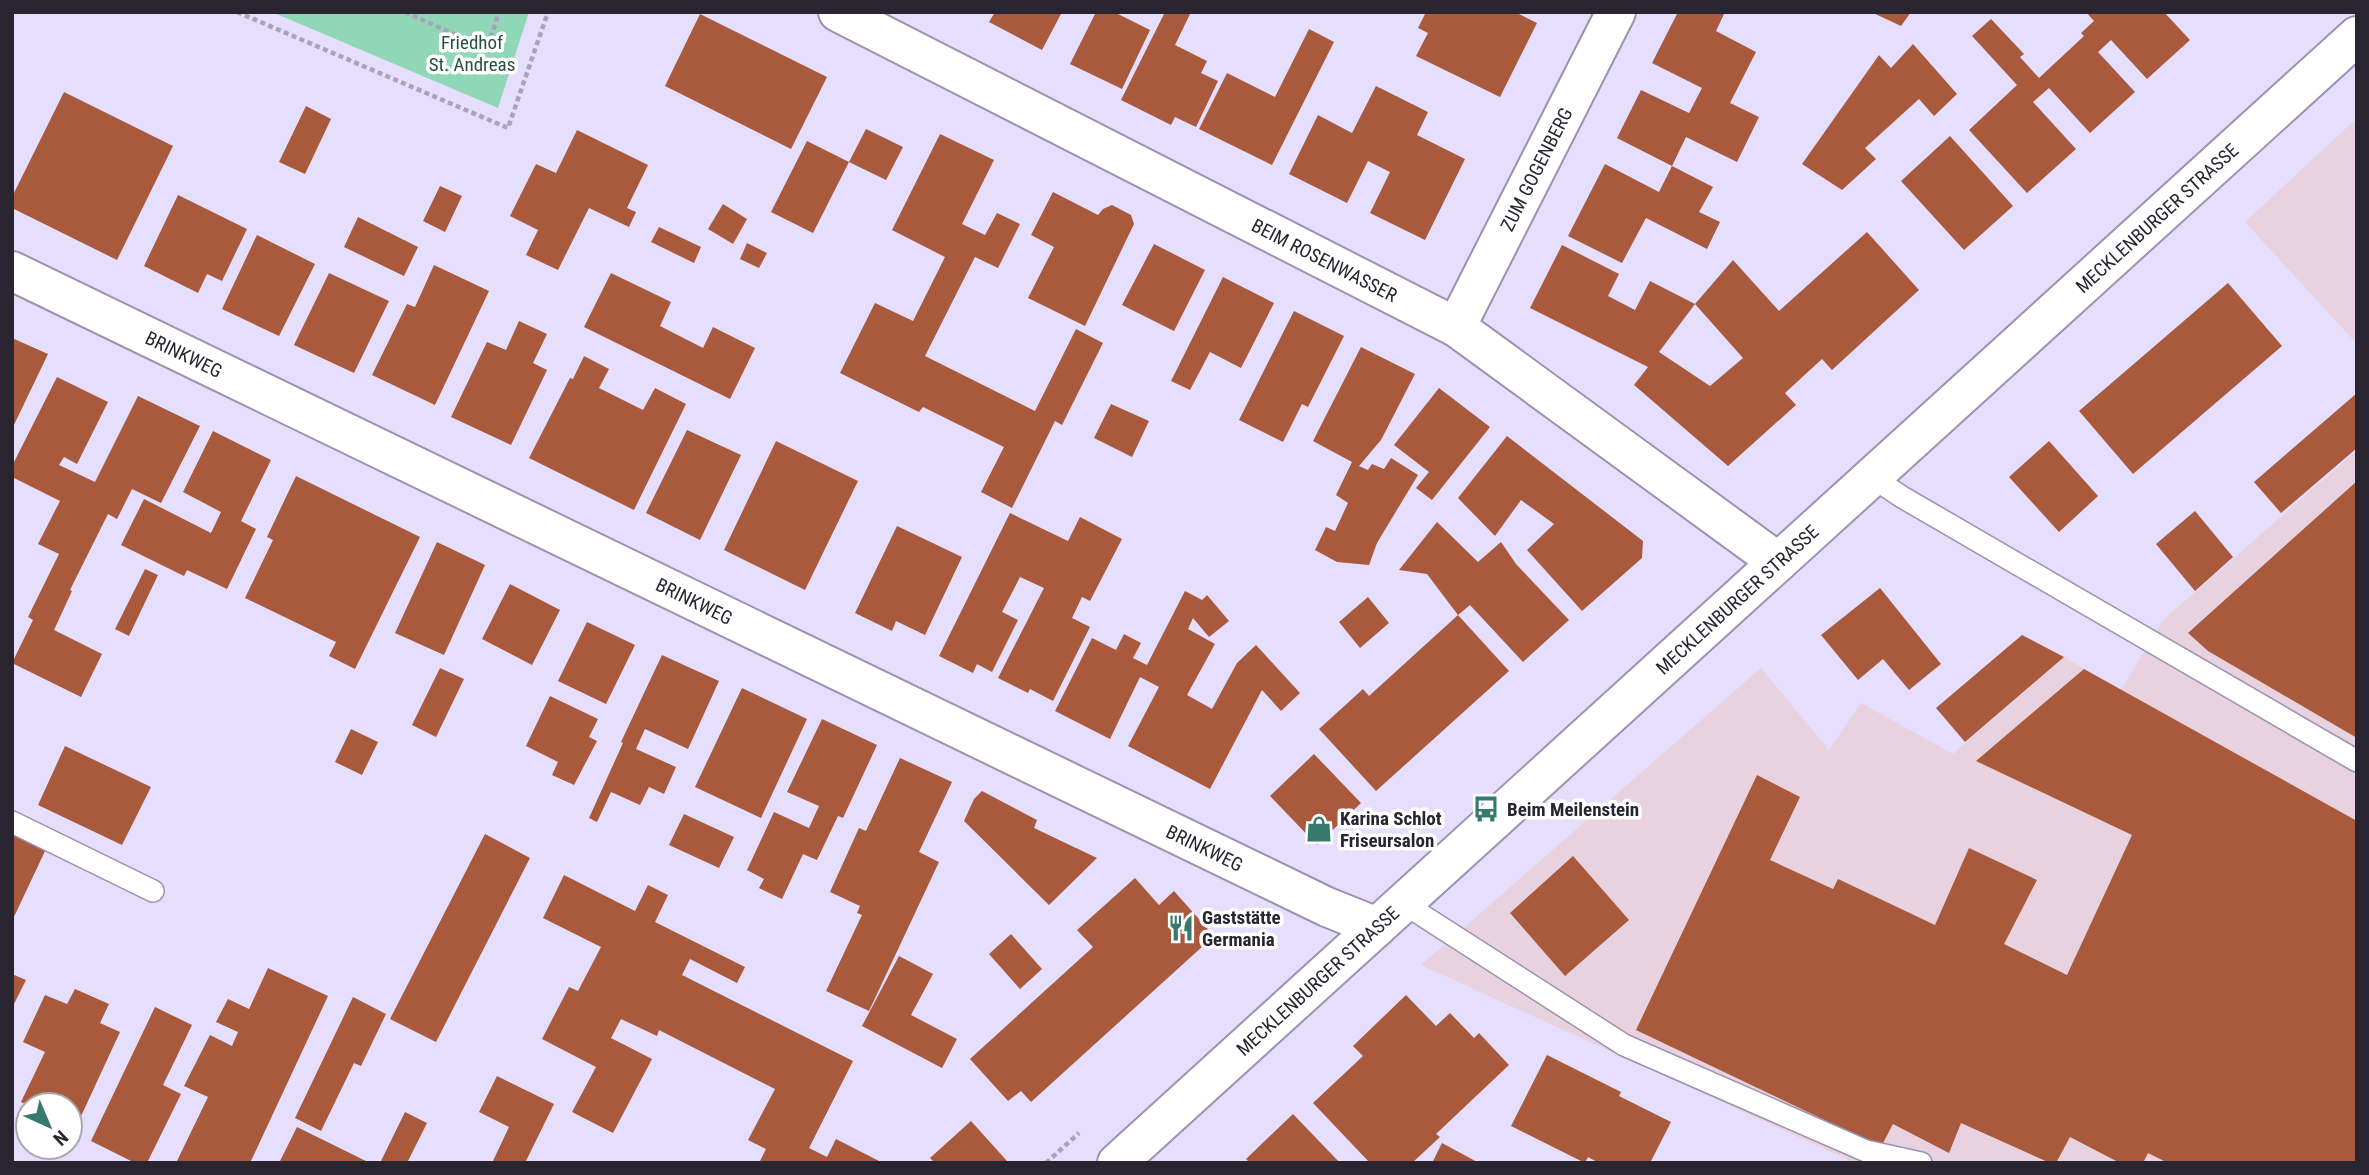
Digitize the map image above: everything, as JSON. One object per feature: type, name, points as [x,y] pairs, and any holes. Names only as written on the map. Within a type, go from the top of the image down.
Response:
[{"type":"street","name":"BEIM ROSENWASSER","points":[[838,12],[1456,327],[1778,562]]},
{"type":"street","name":"ZUM GOGENBERG","points":[[1456,327],[1616,12]]},
{"type":"street","name":"MECKLENBURGER STRASSE","points":[[1117,1163],[2357,36]]},
{"type":"street","name":"BRINKWEG","points":[[12,271],[1314,901],[1390,915]]},
{"type":"lane","points":[[1872,477],[2357,761]]},
{"type":"lane","points":[[12,822],[153,891]]},
{"type":"lane","points":[[1390,915],[1624,1045],[1866,1151],[1922,1163]]},
{"type":"path","points":[[237,12],[508,128],[548,12]]},
{"type":"path","points":[[405,12],[487,49],[499,12]]},
{"type":"shaded area","points":[[2357,118],[2357,344],[2245,222]]},
{"type":"shaded area","points":[[2357,450],[2357,1163],[1855,1163],[1421,965],[1761,668],[1829,750],[1861,703],[1953,754],[2064,657],[2121,690],[2164,619]]},
{"type":"green space","name":"Friedhof St. Andreas","points":[[272,12],[529,12],[498,108]]},
{"type":"building","points":[[995,12],[1062,12],[1042,50],[989,22]]},
{"type":"building","points":[[1096,12],[1114,12],[1150,30],[1122,89],[1070,64]]},
{"type":"building","points":[[1165,12],[1191,12],[1175,45],[1207,61],[1201,73],[1218,81],[1196,127],[1175,117],[1171,125],[1121,100]]},
{"type":"building","points":[[1426,12],[1515,12],[1537,23],[1500,97],[1416,56],[1428,33],[1418,28]]},
{"type":"building","points":[[1678,12],[1725,12],[1716,31],[1756,52],[1730,103],[1759,117],[1737,162],[1686,137],[1672,166],[1617,138],[1641,90],[1689,113],[1702,88],[1652,63]]},
{"type":"building","points":[[1871,12],[1911,12],[1901,26]]},
{"type":"building","points":[[2086,12],[2164,12],[2190,40],[2147,79],[2111,40],[2098,52],[2135,92],[2090,133],[2049,88],[2033,102],[2076,149],[2027,193],[1969,130],[2017,85],[1972,36],[1991,19],[2024,54],[2020,57],[2039,78],[2084,36],[2081,33],[2094,21]]},
{"type":"building","points":[[700,14],[827,77],[791,149],[665,86]]},
{"type":"building","points":[[1309,29],[1334,42],[1272,165],[1199,129],[1227,73],[1275,97]]},
{"type":"building","points":[[1913,44],[1957,94],[1934,116],[1919,99],[1865,148],[1876,159],[1842,190],[1802,164],[1879,55],[1891,68]]},
{"type":"building","points":[[1376,86],[1428,112],[1417,135],[1465,159],[1425,240],[1370,213],[1390,172],[1368,161],[1347,203],[1289,174],[1318,115],[1352,133]]},
{"type":"building","points":[[64,92],[173,146],[117,260],[12,208],[12,197]]},
{"type":"building","points":[[306,106],[331,119],[305,174],[279,162]]},
{"type":"building","points":[[866,129],[903,147],[886,180],[849,162]]},
{"type":"building","points":[[577,130],[648,165],[627,208],[636,212],[629,227],[589,208],[558,270],[526,255],[538,230],[510,216],[536,164],[556,173]]},
{"type":"building","points":[[940,134],[994,160],[962,224],[985,235],[997,213],[1020,224],[998,268],[975,257],[925,356],[1035,411],[1076,329],[1103,343],[1062,425],[1055,421],[1012,508],[981,492],[1004,447],[923,407],[919,412],[840,373],[875,303],[913,321],[945,257],[892,230]]},
{"type":"building","points":[[1950,136],[2013,206],[1964,250],[1901,181]]},
{"type":"building","points":[[807,141],[849,162],[813,233],[771,212]]},
{"type":"building","points":[[1605,164],[1659,192],[1672,166],[1713,187],[1699,212],[1720,222],[1707,249],[1646,218],[1622,263],[1568,236]]},
{"type":"building","points":[[440,186],[462,196],[445,232],[423,221]]},
{"type":"building","points":[[1053,192],[1098,215],[1112,205],[1131,215],[1134,224],[1085,326],[1028,298],[1054,247],[1031,235]]},
{"type":"building","points":[[178,195],[247,229],[222,281],[207,274],[198,293],[144,266]]},
{"type":"building","points":[[723,204],[747,219],[733,244],[708,229]]},
{"type":"building","points":[[358,217],[418,247],[404,276],[344,247]]},
{"type":"building","points":[[659,227],[701,247],[694,263],[651,242]]},
{"type":"building","points":[[1867,232],[1919,290],[1832,370],[1822,359],[1785,393],[1796,405],[1728,466],[1634,385],[1648,367],[1530,308],[1562,245],[1619,274],[1608,296],[1635,310],[1650,281],[1695,304],[1733,260],[1779,311]],"holes":[[[1695,304],[1743,358],[1710,386],[1659,352]]]},
{"type":"building","points":[[257,235],[315,264],[279,336],[222,309]]},
{"type":"building","points":[[747,243],[767,253],[759,268],[740,259]]},
{"type":"building","points":[[1154,244],[1205,270],[1174,331],[1122,305]]},
{"type":"building","points":[[434,265],[489,291],[435,405],[372,375],[407,304],[415,307]]},
{"type":"building","points":[[329,273],[389,301],[354,373],[294,345]]},
{"type":"building","points":[[611,273],[671,302],[660,326],[703,348],[713,327],[755,348],[730,399],[584,327]]},
{"type":"building","points":[[1223,277],[1274,303],[1241,368],[1210,352],[1190,390],[1171,381]]},
{"type":"building","points":[[2228,283],[2282,346],[2133,474],[2079,411]]},
{"type":"building","points":[[1294,311],[1344,336],[1308,407],[1302,404],[1283,442],[1239,420]]},
{"type":"building","points":[[519,321],[547,334],[533,363],[547,370],[511,445],[451,417],[487,342],[506,350]]},
{"type":"building","points":[[12,338],[48,354],[12,429]]},
{"type":"building","points":[[1361,347],[1415,374],[1381,440],[1359,466],[1368,470],[1372,464],[1384,469],[1391,458],[1418,475],[1377,543],[1369,565],[1337,562],[1315,550],[1326,527],[1335,531],[1348,503],[1336,495],[1352,462],[1313,441]]},
{"type":"building","points":[[584,356],[609,369],[599,388],[643,410],[655,388],[686,404],[634,510],[529,458]]},
{"type":"building","points":[[57,377],[108,402],[77,464],[64,457],[59,465],[95,482],[138,396],[200,426],[161,503],[132,489],[117,519],[108,514],[70,590],[72,591],[54,630],[102,654],[81,697],[12,663],[33,620],[28,617],[59,554],[38,544],[60,501],[12,477],[12,466]]},
{"type":"building","points":[[1439,388],[1490,427],[1432,500],[1416,488],[1429,472],[1394,445]]},
{"type":"building","points":[[2357,393],[2357,448],[2281,513],[2254,482]]},
{"type":"building","points":[[1111,404],[1149,421],[1132,457],[1094,438]]},
{"type":"building","points":[[687,430],[741,455],[700,540],[646,513]]},
{"type":"building","points":[[213,431],[271,460],[241,521],[256,529],[227,589],[187,570],[184,576],[121,545],[144,499],[211,533],[221,512],[183,492]]},
{"type":"building","points":[[1507,436],[1643,541],[1642,558],[1582,611],[1527,550],[1554,524],[1521,500],[1495,536],[1458,498]]},
{"type":"building","points":[[776,441],[858,481],[805,590],[724,550]]},
{"type":"building","points":[[2049,441],[2098,496],[2059,532],[2009,477]]},
{"type":"building","points":[[296,476],[420,537],[355,669],[329,656],[336,642],[245,598],[273,540],[267,537]]},
{"type":"building","points":[[2357,481],[2357,738],[2208,651],[2188,633]]},
{"type":"building","points":[[2195,511],[2233,557],[2195,591],[2156,544]]},
{"type":"building","points":[[1010,513],[1068,541],[1080,517],[1122,539],[1090,601],[1082,597],[1072,618],[1090,627],[1053,701],[1030,689],[1028,693],[998,678],[1044,588],[1020,577],[1002,612],[1018,620],[992,672],[977,664],[973,673],[939,656]]},
{"type":"building","points":[[1437,522],[1478,562],[1501,542],[1516,564],[1569,620],[1523,662],[1470,605],[1458,615],[1427,574],[1399,570]]},
{"type":"building","points":[[897,526],[962,557],[925,635],[896,621],[892,631],[855,613]]},
{"type":"building","points":[[437,542],[485,565],[444,655],[395,633]]},
{"type":"building","points":[[145,569],[158,575],[129,636],[115,629]]},
{"type":"building","points":[[510,584],[560,610],[532,665],[482,639]]},
{"type":"building","points":[[1880,588],[1941,664],[1909,690],[1883,659],[1858,680],[1821,635]]},
{"type":"building","points":[[1185,591],[1202,600],[1207,595],[1229,621],[1209,637],[1193,618],[1188,629],[1215,644],[1187,695],[1212,709],[1237,663],[1256,645],[1300,693],[1281,711],[1262,690],[1210,789],[1128,746],[1159,687],[1140,677],[1110,739],[1055,711],[1092,638],[1116,650],[1124,634],[1141,643],[1133,658],[1147,665]]},
{"type":"building","points":[[1368,597],[1389,623],[1360,648],[1339,622]]},
{"type":"building","points":[[1458,615],[1509,671],[1376,791],[1319,729],[1363,689],[1369,696]]},
{"type":"building","points":[[587,622],[635,645],[606,704],[558,681]]},
{"type":"building","points":[[2022,635],[2064,657],[1965,742],[1936,708]]},
{"type":"building","points":[[662,655],[719,681],[688,749],[645,729],[636,749],[676,767],[664,794],[649,787],[640,805],[611,792],[597,822],[589,818]]},
{"type":"building","points":[[440,668],[464,679],[436,737],[412,725]]},
{"type":"building","points":[[2084,669],[2357,821],[2357,1163],[2168,1163],[2148,1153],[2143,1163],[2120,1163],[2070,1137],[2056,1163],[2050,1163],[1961,1123],[1949,1153],[1893,1124],[1881,1147],[1636,1030],[1757,775],[1800,797],[1770,860],[1833,889],[1838,879],[1935,925],[1969,848],[2037,880],[2004,944],[2067,975],[2132,835],[1976,761]]},
{"type":"building","points":[[742,688],[807,719],[761,818],[695,787]]},
{"type":"building","points":[[550,696],[598,719],[589,737],[597,741],[574,785],[552,775],[558,762],[526,746]]},
{"type":"building","points":[[822,719],[877,745],[843,818],[838,816],[817,860],[803,854],[782,899],[759,888],[764,879],[747,870],[774,812],[809,828],[819,806],[787,792]]},
{"type":"building","points":[[351,729],[378,742],[362,775],[335,762]]},
{"type":"building","points":[[65,746],[151,787],[122,845],[38,805]]},
{"type":"building","points":[[1314,754],[1361,803],[1317,845],[1270,796]]},
{"type":"building","points":[[900,758],[952,782],[919,852],[939,862],[869,1011],[826,991],[862,915],[857,913],[860,906],[830,892],[859,828],[866,831]]},
{"type":"building","points":[[982,791],[1037,820],[1034,828],[1097,858],[1049,905],[964,821],[974,799]]},
{"type":"building","points":[[684,814],[734,837],[719,868],[669,845]]},
{"type":"building","points":[[12,833],[46,849],[12,921]]},
{"type":"building","points":[[485,834],[530,858],[436,1042],[390,1019]]},
{"type":"building","points":[[1573,856],[1629,920],[1565,976],[1510,913]]},
{"type":"building","points":[[564,875],[635,911],[648,885],[668,895],[655,922],[745,967],[737,983],[690,959],[682,975],[853,1061],[809,1148],[827,1157],[836,1139],[883,1163],[759,1163],[766,1149],[748,1140],[775,1089],[659,1030],[657,1036],[621,1019],[611,1038],[652,1059],[613,1133],[572,1112],[596,1067],[542,1039],[569,987],[578,991],[601,947],[543,918]]},
{"type":"building","points":[[1135,878],[1159,905],[1174,891],[1214,936],[1031,1102],[1021,1091],[1008,1101],[970,1059],[1093,947],[1077,930]]},
{"type":"building","points":[[1011,934],[1042,969],[1020,989],[989,954]]},
{"type":"building","points":[[899,956],[933,974],[911,1015],[957,1039],[942,1068],[862,1026]]},
{"type":"building","points":[[268,968],[328,996],[250,1163],[176,1163],[208,1097],[184,1086],[210,1035],[232,1046],[238,1032],[216,1022],[228,999],[249,1009]]},
{"type":"building","points":[[12,974],[26,980],[12,1008]]},
{"type":"building","points":[[75,989],[109,1004],[100,1023],[120,1032],[84,1110],[84,1091],[26,1091],[45,1052],[23,1042],[45,995],[67,1004]]},
{"type":"building","points":[[1406,995],[1436,1026],[1450,1013],[1474,1038],[1479,1033],[1509,1065],[1436,1134],[1440,1137],[1412,1163],[1370,1163],[1313,1103],[1363,1056],[1353,1046]]},
{"type":"building","points":[[353,997],[386,1014],[361,1066],[354,1063],[321,1131],[295,1118]]},
{"type":"building","points":[[155,1007],[192,1025],[163,1085],[181,1094],[147,1163],[135,1163],[91,1141]]},
{"type":"building","points":[[1547,1055],[1621,1092],[1619,1096],[1671,1122],[1650,1163],[1599,1163],[1588,1157],[1585,1163],[1511,1126]]},
{"type":"building","points":[[497,1076],[554,1104],[525,1163],[492,1163],[509,1127],[479,1112]]},
{"type":"building","points":[[405,1112],[427,1123],[407,1163],[380,1163]]},
{"type":"building","points":[[1293,1114],[1340,1163],[1250,1163],[1246,1159]]},
{"type":"building","points":[[971,1121],[1007,1161],[935,1163],[930,1158]]},
{"type":"building","points":[[297,1127],[370,1163],[279,1163]]},
{"type":"building","points":[[1442,1143],[1479,1163],[1432,1163]]},
{"type":"place","name":"Beim Meilenstein","points":[[1486,809]]},
{"type":"place","name":"Karina Schlot Friseursalon","points":[[1319,829]]},
{"type":"place","name":"Gaststätte Germania","points":[[1181,928]]}]
